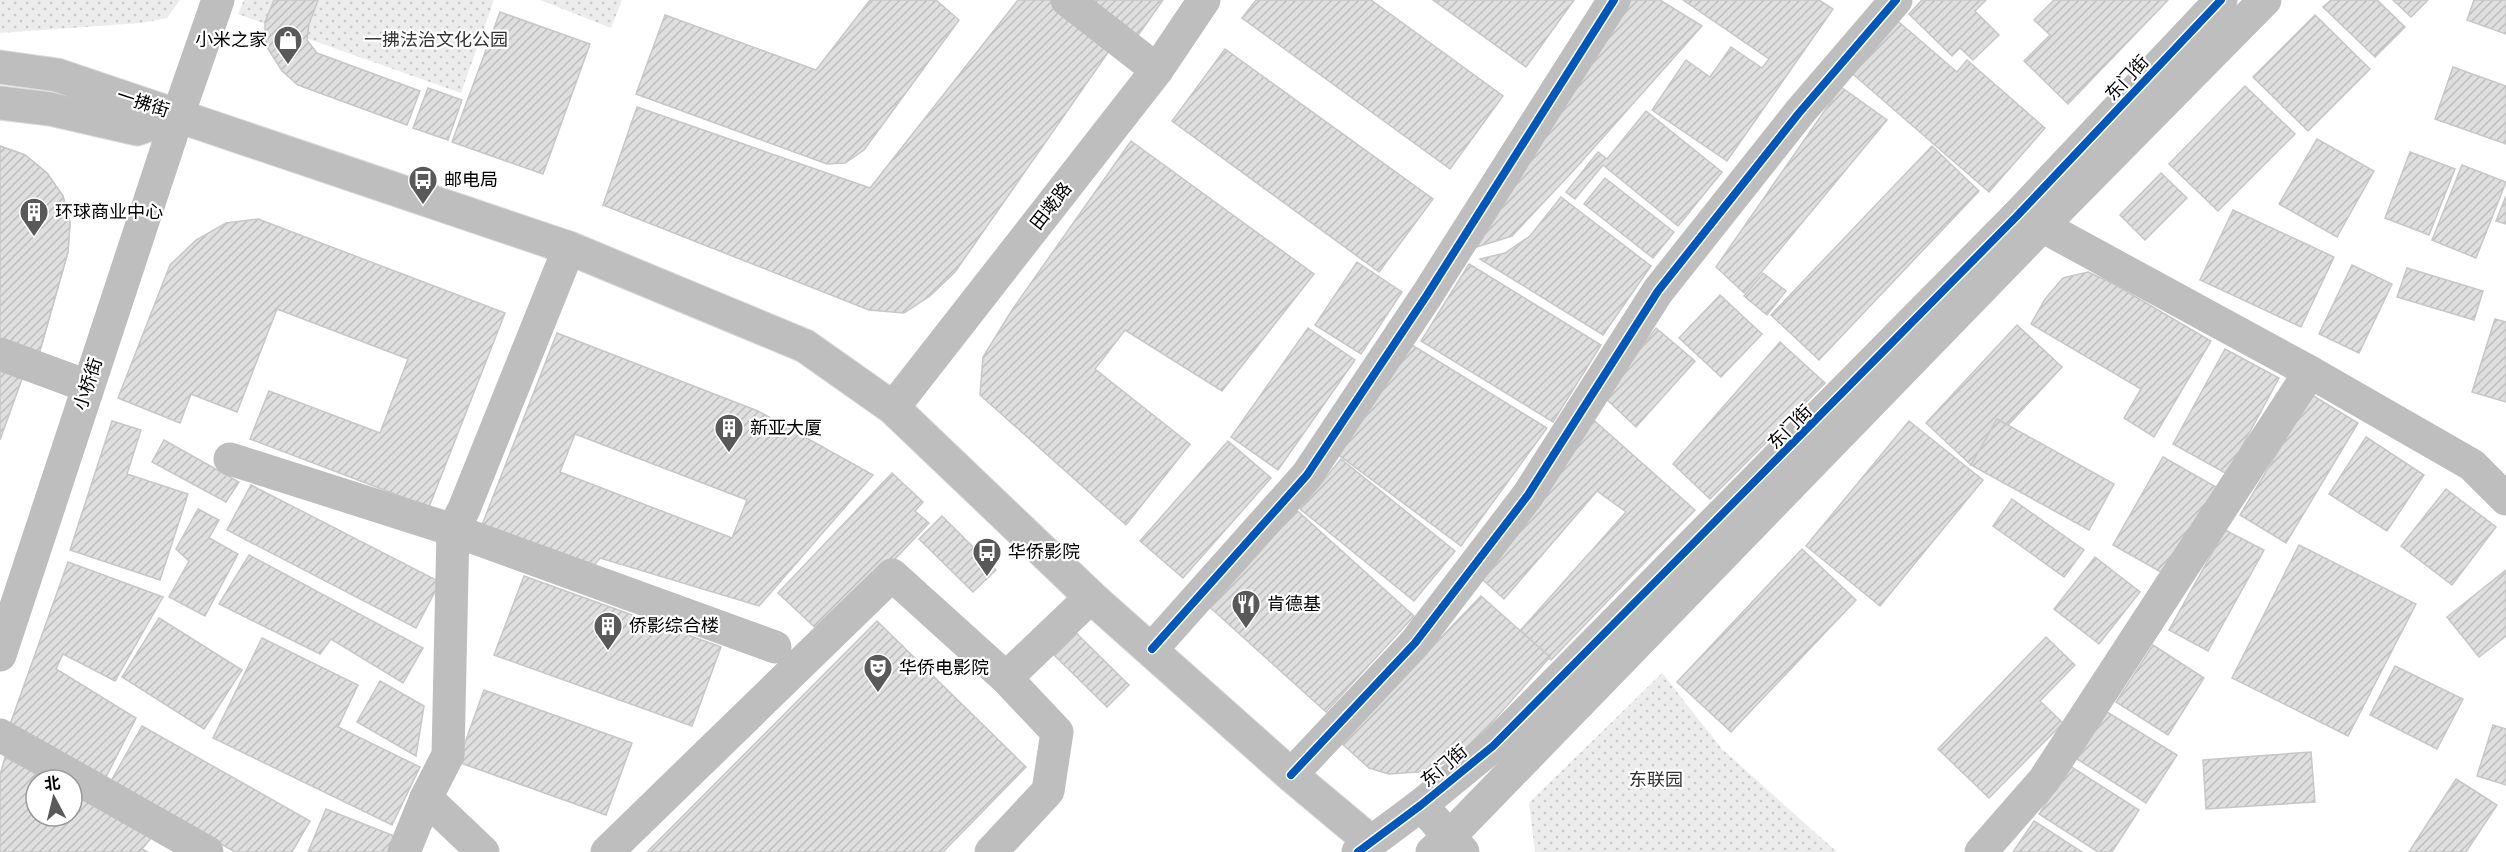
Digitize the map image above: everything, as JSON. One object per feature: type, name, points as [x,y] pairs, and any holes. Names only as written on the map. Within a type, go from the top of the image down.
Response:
[{"type":"street","name":"小桥街","points":[[0,655],[87,386],[218,0]]},
{"type":"street","points":[[1067,0],[1157,70]]},
{"type":"street","name":"田墘路","points":[[893,408],[1157,70],[1204,0]]},
{"type":"street","points":[[1152,649],[1307,475],[1427,295],[1614,0]]},
{"type":"street","points":[[1291,775],[1415,643],[1528,495],[1658,291],[1799,113],[1896,0]]},
{"type":"street","name":"东门街","points":[[1448,847],[2030,221],[2221,0]]},
{"type":"street","name":"东门街","points":[[1370,849],[1493,746],[1828,409],[2265,0]]},
{"type":"street","name":"一拂街","points":[[0,67],[57,75],[178,115]]},
{"type":"street","name":"一拂街","points":[[0,103],[50,109],[137,129],[178,115]]},
{"type":"street","points":[[178,115],[569,248],[805,346],[893,408],[1091,597],[1152,649],[1370,849]]},
{"type":"street","points":[[2030,221],[2310,372],[2472,465],[2506,499]]},
{"type":"street","points":[[404,852],[426,798],[448,755],[453,530],[464,509],[569,248]]},
{"type":"street","points":[[0,354],[87,386]]},
{"type":"street","points":[[1981,852],[2044,780],[2310,372]]},
{"type":"street","points":[[230,459],[453,530],[775,647]]},
{"type":"street","points":[[607,852],[892,575],[1006,678],[1057,732],[1048,791],[991,852]]},
{"type":"street","points":[[1006,678],[1091,597]]},
{"type":"street","points":[[0,735],[207,852]]},
{"type":"street","points":[[426,798],[483,852]]},
{"type":"street","points":[[1420,805],[1448,847]]},
{"type":"green space","points":[[0,0],[180,0],[167,18],[141,23],[0,33]]},
{"type":"green space","name":"一拂法治文化公园","points":[[244,0],[494,0],[461,93],[238,14]]},
{"type":"green space","name":"一拂法治文化公园","points":[[540,0],[622,0],[611,28]]},
{"type":"green space","name":"东联园","points":[[1662,673],[1722,749],[1837,852],[1535,852],[1529,803]]},
{"type":"building","points":[[274,0],[318,0],[309,24],[307,40],[317,53],[420,91],[407,125],[298,85],[282,71],[267,47],[265,33],[265,22]]},
{"type":"building","points":[[870,0],[936,0],[959,20],[864,150],[845,163],[827,164],[636,94],[665,15],[816,70]]},
{"type":"building","points":[[1018,0],[1056,0],[1114,44],[955,272],[930,296],[904,313],[869,310],[603,205],[637,107],[870,188]]},
{"type":"building","points":[[1090,0],[1163,0],[1137,37]]},
{"type":"building","points":[[1256,0],[1371,0],[1503,96],[1450,169],[1242,18]]},
{"type":"building","points":[[1433,0],[1574,0],[1526,67]]},
{"type":"building","points":[[1631,0],[1660,0],[1702,26],[1512,236],[1477,247]]},
{"type":"building","points":[[1683,0],[1819,0],[1833,9],[1727,161],[1652,110],[1686,60],[1710,77],[1731,47],[1762,68],[1769,59]]},
{"type":"building","points":[[1922,0],[1986,0],[1975,11],[1999,35],[1973,60],[1960,48],[1952,56],[1909,14]]},
{"type":"building","points":[[2054,0],[2168,0],[2068,104],[2024,61],[2050,35],[2034,20]]},
{"type":"building","points":[[2331,0],[2377,0],[2405,27],[2375,57],[2323,7]]},
{"type":"building","points":[[2393,0],[2428,0],[2411,17]]},
{"type":"building","points":[[2474,0],[2506,0],[2506,34],[2467,20]]},
{"type":"building","points":[[500,12],[590,44],[543,174],[452,142]]},
{"type":"building","points":[[2315,15],[2370,69],[2308,131],[2253,77]]},
{"type":"building","points":[[1893,17],[1957,72],[1967,60],[2045,128],[1989,192],[1847,69]]},
{"type":"building","points":[[1225,49],[1433,199],[1379,272],[1172,121]]},
{"type":"building","points":[[2453,67],[2506,86],[2506,144],[2435,119]]},
{"type":"building","points":[[2245,86],[2295,134],[2218,211],[2169,164]]},
{"type":"building","points":[[1841,87],[1887,120],[1744,293],[1716,267]]},
{"type":"building","points":[[428,88],[462,100],[448,140],[413,128]]},
{"type":"building","points":[[1646,111],[1722,172],[1678,226],[1603,165],[1575,199],[1566,192],[1598,152],[1607,159]]},
{"type":"building","points":[[2317,139],[2374,171],[2337,237],[2279,204]]},
{"type":"building","points":[[1131,141],[1314,274],[1222,391],[1125,330],[1095,369],[1190,444],[1126,525],[980,395],[983,357],[1012,310]]},
{"type":"building","name":"环球商业中心","points":[[0,146],[25,155],[47,173],[63,196],[70,223],[68,252],[39,354],[0,342]]},
{"type":"building","name":"环球商业中心","points":[[0,146],[25,155],[47,173],[63,196],[70,223],[68,252],[39,354],[0,342]]},
{"type":"building","points":[[1932,146],[1979,191],[1819,360],[1771,315]]},
{"type":"building","points":[[2410,152],[2455,169],[2429,235],[2385,218]]},
{"type":"building","points":[[2462,165],[2506,182],[2476,258],[2432,240]]},
{"type":"building","points":[[2161,173],[2187,198],[2145,240],[2120,215]]},
{"type":"building","points":[[1605,178],[1674,232],[1653,258],[1584,204]]},
{"type":"building","points":[[2506,196],[2506,224],[2496,221]]},
{"type":"building","points":[[1561,197],[1651,266],[1603,335],[1480,259],[1505,253],[1530,236]]},
{"type":"building","points":[[2233,210],[2334,257],[2301,327],[2200,280]]},
{"type":"building","points":[[258,219],[505,313],[429,507],[250,439],[269,391],[380,433],[408,359],[277,309],[237,412],[191,394],[180,423],[118,398],[170,265],[196,240],[226,223]]},
{"type":"building","points":[[1357,262],[1402,292],[1361,354],[1315,325]]},
{"type":"building","points":[[1469,264],[1601,345],[1553,422],[1421,341]]},
{"type":"building","points":[[2352,265],[2392,284],[2359,353],[2319,334]]},
{"type":"building","points":[[2407,268],[2483,291],[2474,320],[2397,297]]},
{"type":"building","points":[[2088,272],[2112,283],[2211,341],[2154,437],[2124,418],[2141,389],[2031,324],[2045,299],[2063,278]]},
{"type":"building","points":[[1763,273],[1786,291],[1767,315],[1744,296]]},
{"type":"building","points":[[1720,295],[1762,334],[1721,377],[1679,338]]},
{"type":"building","points":[[2495,319],[2506,322],[2506,402],[2472,392]]},
{"type":"building","points":[[2017,325],[2062,367],[1971,465],[1926,423]]},
{"type":"building","points":[[1308,328],[1355,360],[1278,470],[1231,437]]},
{"type":"building","points":[[1656,328],[1695,361],[1636,427],[1604,397]]},
{"type":"building","name":"新亚大厦","points":[[557,333],[758,411],[873,475],[759,606],[600,558],[588,573],[480,530]],"holes":[[[575,434],[747,500],[732,538],[560,472]]]},
{"type":"building","points":[[1780,342],[1825,383],[1710,499],[1673,464]]},
{"type":"building","points":[[1412,345],[1547,428],[1461,546],[1332,450]]},
{"type":"building","points":[[2225,349],[2279,378],[2227,474],[2173,444]]},
{"type":"building","points":[[0,371],[22,379],[0,440]]},
{"type":"building","points":[[2312,395],[2358,423],[2286,543],[2240,515]]},
{"type":"building","points":[[1588,415],[1695,510],[1551,660],[1518,633],[1626,512],[1597,491],[1504,599],[1482,579]]},
{"type":"building","points":[[1997,419],[2114,484],[2089,530],[1971,465]]},
{"type":"building","points":[[112,421],[141,430],[127,474],[188,494],[160,580],[70,550]]},
{"type":"building","points":[[1909,421],[1983,480],[1880,606],[1806,546]]},
{"type":"building","points":[[2366,437],[2424,475],[2387,531],[2329,494]]},
{"type":"building","points":[[164,440],[239,482],[226,502],[152,462]]},
{"type":"building","points":[[1228,441],[1271,478],[1183,578],[1140,541]]},
{"type":"building","points":[[2163,457],[2216,487],[2166,575],[2113,545]]},
{"type":"building","points":[[1341,459],[1455,551],[1414,601],[1300,509]]},
{"type":"building","points":[[892,473],[923,502],[915,511],[929,523],[823,635],[778,593]]},
{"type":"building","points":[[251,485],[440,582],[416,628],[227,530]]},
{"type":"building","points":[[2446,489],[2496,527],[2452,585],[2401,546]]},
{"type":"building","points":[[2012,499],[2084,550],[2064,577],[1993,526]]},
{"type":"building","points":[[1292,506],[1414,616],[1326,712],[1204,602]]},
{"type":"building","points":[[198,509],[219,520],[209,538],[238,554],[205,616],[169,597],[189,561],[176,549]]},
{"type":"building","points":[[942,516],[996,570],[973,592],[919,539]]},
{"type":"building","points":[[2225,530],[2264,550],[2208,651],[2169,630]]},
{"type":"building","points":[[2299,545],[2416,604],[2348,736],[2232,678]]},
{"type":"building","points":[[1802,549],[1856,600],[1731,732],[1677,682]]},
{"type":"building","points":[[249,555],[423,648],[403,683],[331,639],[320,654],[219,604]]},
{"type":"building","points":[[2095,557],[2140,592],[2099,644],[2054,609]]},
{"type":"building","points":[[68,562],[163,597],[115,681],[63,654],[56,669],[136,718],[106,777],[8,730]]},
{"type":"building","points":[[2506,570],[2506,636],[2479,657],[2447,617]]},
{"type":"building","name":"侨影综合楼","points":[[524,576],[721,647],[692,726],[494,655]]},
{"type":"building","points":[[1481,596],[1550,657],[1473,744],[1444,763],[1418,772],[1389,774],[1369,768],[1340,742]]},
{"type":"building","points":[[159,618],[242,670],[204,729],[122,677]]},
{"type":"building","name":"华侨电影院","points":[[877,621],[1026,767],[943,852],[647,852]]},
{"type":"building","points":[[1075,632],[1129,685],[1107,707],[1053,654]]},
{"type":"building","points":[[2046,637],[2075,665],[2040,701],[2063,723],[1989,798],[1938,749]]},
{"type":"building","points":[[262,638],[358,685],[338,727],[420,767],[392,825],[213,738]]},
{"type":"building","points":[[2153,645],[2204,678],[2168,735],[2116,702]]},
{"type":"building","points":[[2395,666],[2463,699],[2437,749],[2370,715]]},
{"type":"building","points":[[380,681],[424,706],[416,756],[357,722]]},
{"type":"building","points":[[484,690],[632,743],[606,815],[458,762]]},
{"type":"building","points":[[2107,712],[2177,755],[2146,803],[2077,759]]},
{"type":"building","points":[[2493,725],[2506,729],[2506,785],[2477,776]]},
{"type":"building","points":[[142,726],[310,821],[292,852],[235,852],[111,781]]},
{"type":"building","points":[[2311,752],[2315,802],[2206,809],[2203,760]]},
{"type":"building","points":[[5,757],[26,768],[24,828],[84,828],[84,800],[152,837],[142,849],[148,852],[0,852],[0,775]]},
{"type":"building","points":[[2070,766],[2139,810],[2112,852],[2098,852],[2039,814]]},
{"type":"building","points":[[2456,779],[2497,805],[2466,852],[2409,852]]},
{"type":"building","points":[[326,809],[394,836],[388,852],[308,852]]},
{"type":"building","points":[[2034,821],[2082,852],[2013,852]]},
{"type":"cycle path","points":[[1152,649],[1307,475],[1427,295],[1614,0]]},
{"type":"cycle path","points":[[1291,775],[1415,643],[1528,495],[1658,291],[1799,113],[1896,0]]},
{"type":"cycle path","points":[[1358,852],[1421,805],[1493,746],[2017,216],[2221,0]]},
{"type":"place","name":"小米之家","points":[[288,66]]},
{"type":"place","name":"邮电局","points":[[423,206]]},
{"type":"place","name":"环球商业中心","points":[[34,238]]},
{"type":"place","name":"新亚大厦","points":[[729,454]]},
{"type":"place","name":"华侨影院","points":[[987,578]]},
{"type":"place","name":"肯德基","points":[[1246,630]]},
{"type":"place","name":"侨影综合楼","points":[[608,652]]},
{"type":"place","name":"华侨电影院","points":[[878,694]]}]
